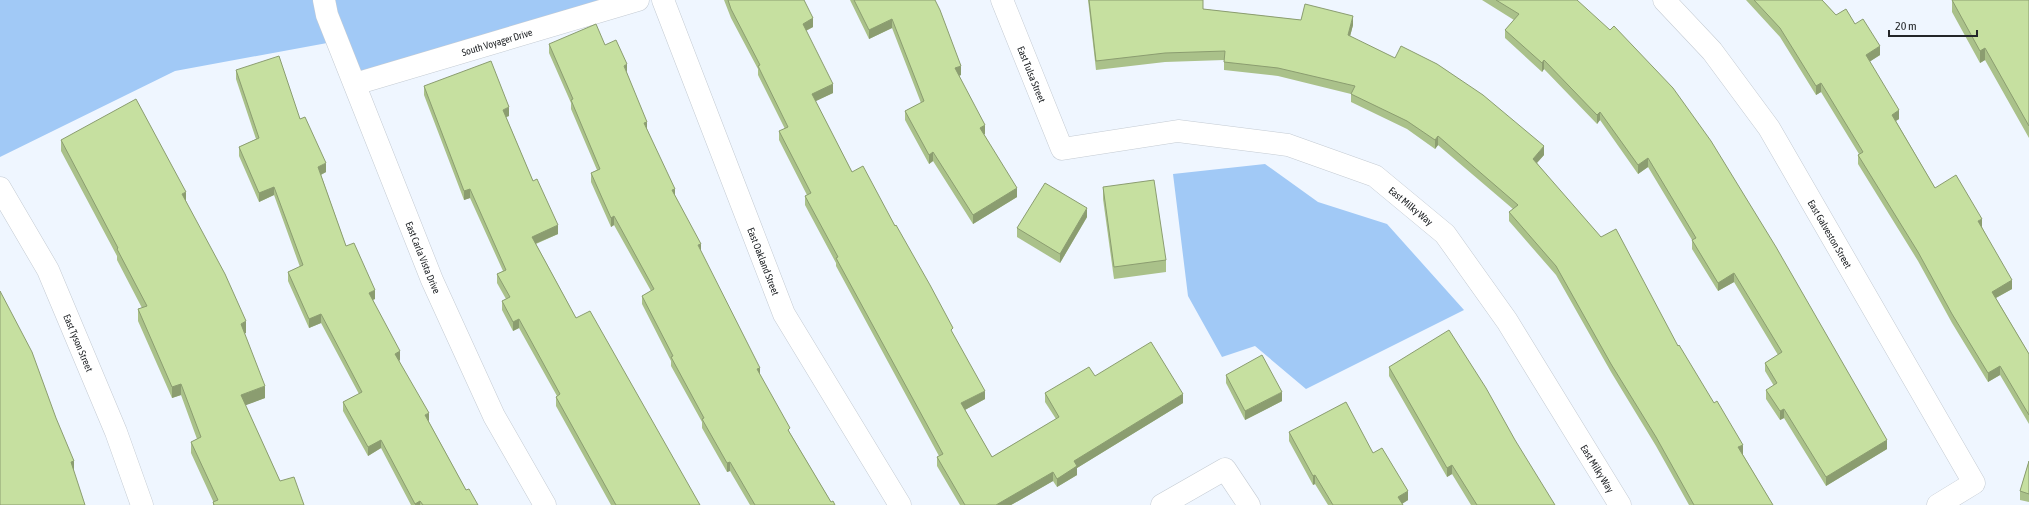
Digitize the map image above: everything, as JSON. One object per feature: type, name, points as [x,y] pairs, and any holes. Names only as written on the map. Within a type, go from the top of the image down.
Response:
[{"type":"street","name":"East Carla Vista Drive","points":[[324,0],[327,15],[432,280],[494,416],[544,505]]},
{"type":"street","name":"South Voyager Drive","points":[[355,84],[638,0]]},
{"type":"street","name":"East Oakland Street","points":[[663,0],[784,314],[900,505]]},
{"type":"street","name":"East Tulsa Street","points":[[1002,0],[1062,149]]},
{"type":"street","name":"East Galveston Street","points":[[1664,0],[1712,51],[1770,128],[1974,483],[1938,505]]},
{"type":"street","name":"East Milky Way","points":[[1062,149],[1178,131],[1288,145],[1375,176],[1444,234],[1507,321],[1620,505]]},
{"type":"street","name":"East Tyson Street","points":[[0,188],[48,270],[116,432],[142,505]]},
{"type":"street","points":[[1162,505],[1226,469],[1249,505]]},
{"type":"shaded area","points":[[0,0],[630,0],[355,84],[338,41],[175,71],[0,157]]},
{"type":"shaded area","points":[[1265,164],[1318,202],[1387,224],[1464,310],[1306,389],[1255,346],[1222,357],[1188,296],[1173,174]]},
{"type":"building","points":[[728,0],[804,0],[813,18],[803,24],[833,84],[812,94],[852,172],[863,166],[895,226],[896,225],[930,285],[953,328],[951,330],[985,391],[961,403],[992,457],[1059,417],[1045,393],[1089,367],[1095,376],[1151,342],[1183,394],[1074,461],[1077,466],[1057,479],[1053,472],[996,505],[965,505],[937,457],[943,454],[836,258],[838,257],[805,196],[811,193],[779,131],[788,127]]},
{"type":"building","points":[[854,0],[935,0],[961,66],[955,68],[985,125],[980,128],[1017,188],[973,215],[933,152],[929,155],[905,111],[924,101],[892,19],[869,30]]},
{"type":"building","points":[[1089,0],[1203,0],[1203,9],[1301,20],[1305,4],[1353,16],[1348,35],[1395,58],[1401,46],[1437,64],[1483,95],[1544,146],[1533,159],[1601,237],[1616,229],[1678,346],[1679,345],[1714,403],[1717,401],[1743,445],[1738,447],[1773,505],[1694,505],[1656,437],[1611,364],[1556,266],[1509,212],[1518,205],[1438,136],[1435,140],[1407,121],[1351,94],[1355,86],[1278,68],[1224,62],[1225,51],[1165,53],[1096,61]]},
{"type":"building","points":[[1496,0],[1577,0],[1610,30],[1614,26],[1673,88],[1711,141],[1776,247],[1887,440],[1826,477],[1784,409],[1780,411],[1766,390],[1777,383],[1765,363],[1782,352],[1734,273],[1718,283],[1692,240],[1696,238],[1648,158],[1638,165],[1600,112],[1597,115],[1544,60],[1542,63],[1505,30],[1519,14]]},
{"type":"building","points":[[1754,0],[1822,0],[1836,15],[1846,9],[1855,24],[1863,19],[1880,46],[1866,55],[1899,110],[1892,115],[1935,188],[1956,175],[1982,219],[1978,221],[2012,280],[1992,292],[2029,354],[2029,415],[2000,366],[1988,373],[1952,314],[1918,252],[1858,155],[1863,152],[1821,83],[1816,86],[1780,28]]},
{"type":"building","points":[[1952,0],[2029,0],[2029,126],[1985,48],[1980,51]]},
{"type":"building","points":[[596,24],[605,45],[616,40],[627,64],[624,66],[647,122],[644,123],[675,189],[672,190],[701,244],[698,245],[760,368],[757,369],[790,428],[788,430],[831,502],[833,501],[835,505],[755,505],[730,462],[727,463],[702,419],[704,418],[671,357],[673,356],[642,296],[654,289],[614,216],[611,218],[591,173],[600,169],[571,100],[573,99],[549,44]]},
{"type":"building","points":[[279,56],[300,119],[305,117],[326,163],[318,167],[346,246],[354,243],[375,290],[369,293],[400,351],[395,354],[429,413],[425,415],[466,490],[469,489],[478,505],[423,505],[420,501],[415,504],[381,440],[368,447],[343,402],[362,392],[321,314],[309,319],[288,272],[303,265],[274,187],[259,193],[239,147],[259,138],[236,70]]},
{"type":"building","points":[[491,61],[509,107],[503,110],[533,181],[537,179],[558,225],[532,237],[576,318],[590,311],[700,505],[616,505],[556,397],[560,394],[519,319],[513,322],[502,301],[510,297],[497,274],[506,270],[470,189],[464,191],[424,86]]},
{"type":"building","points":[[136,99],[186,192],[182,194],[225,274],[246,321],[241,324],[265,386],[241,395],[280,481],[294,477],[304,505],[214,505],[213,502],[218,500],[191,442],[201,437],[181,384],[172,387],[138,309],[147,306],[61,140]]},
{"type":"building","points":[[1154,180],[1166,260],[1114,267],[1103,187]]},
{"type":"building","points":[[1045,183],[1087,208],[1060,254],[1017,228]]},
{"type":"building","points":[[0,291],[32,352],[56,418],[74,461],[71,462],[85,505],[0,505]]},
{"type":"building","points":[[1449,330],[1486,388],[1515,440],[1555,505],[1477,505],[1452,465],[1447,468],[1389,367]]},
{"type":"building","points":[[1262,355],[1282,392],[1245,411],[1226,375]]},
{"type":"building","points":[[1346,402],[1373,453],[1382,448],[1408,491],[1398,497],[1403,505],[1333,505],[1315,475],[1313,476],[1289,432]]},
{"type":"building","points":[[2029,461],[2029,494],[2020,491]]}]
